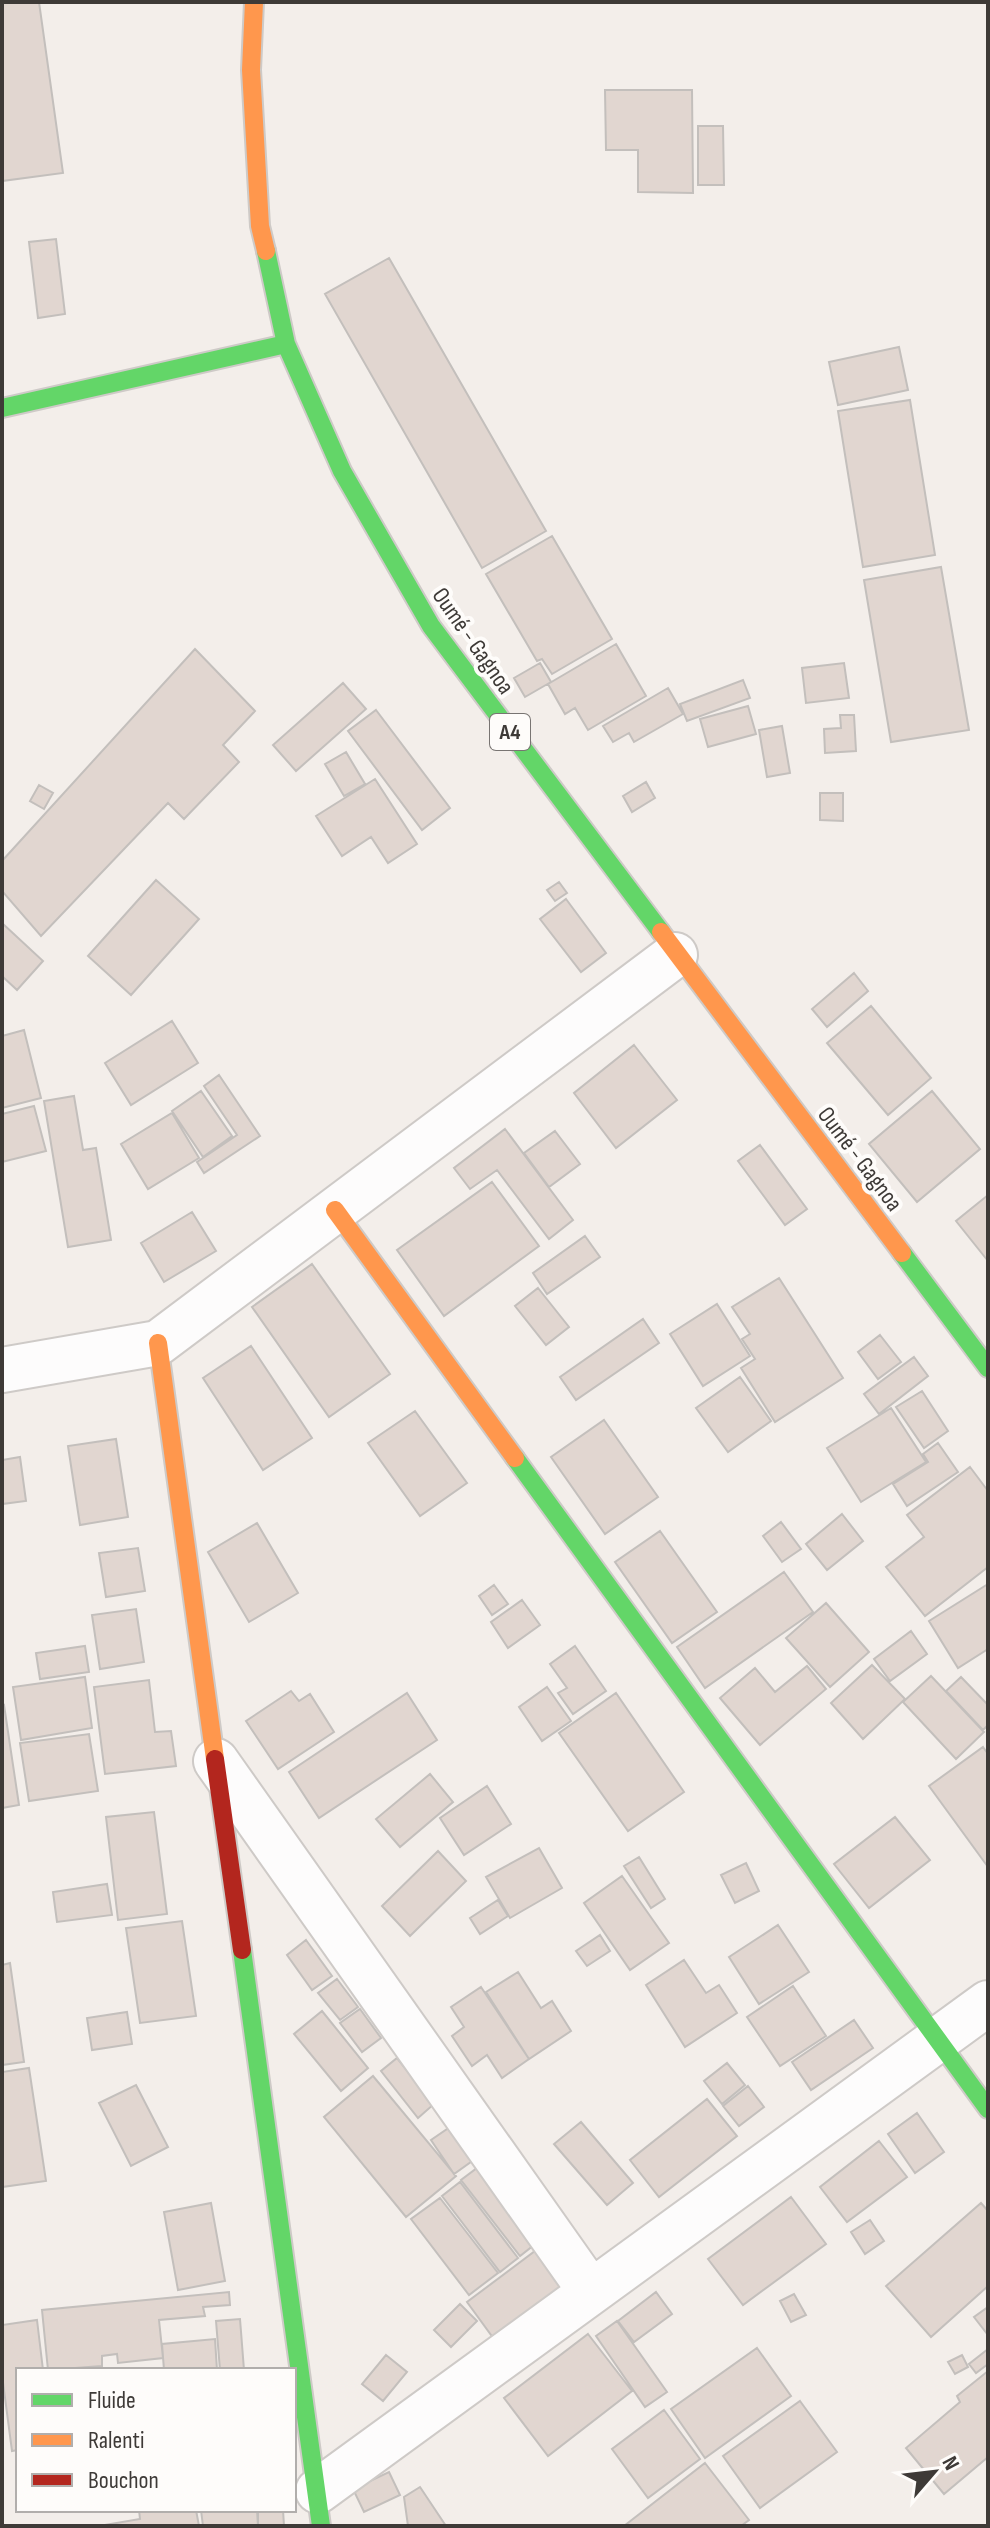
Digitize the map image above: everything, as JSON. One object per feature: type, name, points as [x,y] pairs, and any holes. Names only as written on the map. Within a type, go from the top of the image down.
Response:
[{"type":"street","name":"Oumé - Gagnoa","points":[[254,2],[251,70],[260,226],[286,344],[342,471],[431,626],[675,955],[986,1361]]},
{"type":"street","points":[[2,408],[286,344]]},
{"type":"street","points":[[2,1370],[158,1343],[675,955]]},
{"type":"street","points":[[335,1210],[988,2109]]},
{"type":"street","points":[[158,1343],[320,2509]]},
{"type":"street","points":[[216,1761],[591,2292]]},
{"type":"street","points":[[320,2509],[591,2292],[988,2003]]},
{"type":"building","points":[[2,2],[39,2],[63,173],[2,181]]},
{"type":"building","points":[[605,90],[692,90],[693,193],[638,192],[638,150],[606,150]]},
{"type":"building","points":[[698,126],[723,126],[724,185],[698,185]]},
{"type":"building","points":[[56,239],[65,314],[38,318],[29,242]]},
{"type":"building","points":[[389,258],[546,531],[482,568],[325,294]]},
{"type":"building","points":[[899,347],[908,390],[838,405],[829,362]]},
{"type":"building","points":[[910,400],[935,555],[863,567],[838,411]]},
{"type":"building","points":[[552,536],[612,639],[552,674],[542,659],[537,661],[486,574]]},
{"type":"building","points":[[941,567],[969,730],[891,742],[864,580]]},
{"type":"building","points":[[616,644],[646,696],[588,730],[575,708],[565,714],[548,684]]},
{"type":"building","points":[[195,649],[255,711],[223,745],[239,762],[184,819],[168,803],[41,936],[2,891],[2,861]]},
{"type":"building","points":[[540,663],[551,682],[525,697],[514,678]]},
{"type":"building","points":[[844,663],[849,698],[806,703],[802,668]]},
{"type":"building","points":[[743,680],[750,698],[687,721],[680,704]]},
{"type":"building","points":[[343,683],[366,709],[296,771],[273,745]]},
{"type":"building","points":[[668,688],[683,714],[634,742],[629,733],[613,742],[603,726]]},
{"type":"building","points":[[748,706],[756,734],[708,747],[700,719]]},
{"type":"building","points":[[376,710],[450,808],[422,830],[348,731]]},
{"type":"building","points":[[840,715],[854,715],[856,751],[825,753],[824,729],[841,728]]},
{"type":"building","points":[[782,726],[790,773],[767,777],[759,730]]},
{"type":"building","points":[[346,752],[365,784],[344,796],[325,764]]},
{"type":"building","points":[[375,779],[417,844],[388,863],[371,837],[342,856],[316,816]]},
{"type":"building","points":[[646,782],[655,798],[632,812],[623,796]]},
{"type":"building","points":[[39,785],[53,793],[44,809],[30,801]]},
{"type":"building","points":[[820,793],[843,793],[843,821],[820,820]]},
{"type":"building","points":[[156,880],[199,919],[131,995],[88,956]]},
{"type":"building","points":[[559,882],[567,893],[555,901],[547,890]]},
{"type":"building","points":[[566,899],[606,953],[581,972],[540,919]]},
{"type":"building","points":[[2,923],[43,961],[17,990],[2,976]]},
{"type":"building","points":[[854,973],[868,991],[827,1027],[812,1009]]},
{"type":"building","points":[[871,1006],[931,1078],[888,1115],[827,1043]]},
{"type":"building","points":[[172,1021],[198,1063],[131,1105],[105,1063]]},
{"type":"building","points":[[24,1030],[41,1098],[2,1108],[2,1036]]},
{"type":"building","points":[[634,1045],[677,1100],[616,1148],[574,1093]]},
{"type":"building","points":[[219,1075],[260,1136],[204,1173],[197,1162],[237,1135],[204,1086]]},
{"type":"building","points":[[201,1091],[232,1136],[203,1157],[172,1111]]},
{"type":"building","points":[[932,1091],[980,1149],[917,1202],[869,1144]]},
{"type":"building","points":[[74,1096],[83,1150],[96,1148],[111,1240],[68,1247],[44,1101]]},
{"type":"building","points":[[34,1106],[46,1151],[2,1162],[2,1114]]},
{"type":"building","points":[[172,1113],[199,1158],[148,1189],[121,1144]]},
{"type":"building","points":[[505,1129],[573,1220],[549,1239],[497,1170],[470,1189],[454,1168]]},
{"type":"building","points":[[555,1131],[580,1164],[549,1187],[524,1153]]},
{"type":"building","points":[[760,1145],[807,1209],[785,1225],[738,1161]]},
{"type":"building","points":[[492,1182],[539,1246],[444,1316],[397,1250]]},
{"type":"building","points":[[988,1195],[988,1261],[956,1221]]},
{"type":"building","points":[[192,1212],[216,1251],[164,1282],[141,1243]]},
{"type":"building","points":[[585,1236],[600,1257],[547,1294],[533,1273]]},
{"type":"building","points":[[312,1264],[390,1374],[329,1417],[252,1307]]},
{"type":"building","points":[[779,1278],[843,1378],[775,1422],[741,1368],[755,1359],[742,1339],[750,1334],[732,1307]]},
{"type":"building","points":[[538,1288],[569,1327],[546,1345],[515,1306]]},
{"type":"building","points":[[717,1304],[750,1356],[703,1386],[670,1334]]},
{"type":"building","points":[[643,1319],[659,1343],[576,1400],[560,1377]]},
{"type":"building","points":[[880,1335],[901,1362],[878,1379],[858,1352]]},
{"type":"building","points":[[251,1346],[312,1438],[263,1470],[203,1378]]},
{"type":"building","points":[[914,1357],[928,1376],[879,1414],[864,1394]]},
{"type":"building","points":[[740,1377],[771,1421],[728,1452],[696,1408]]},
{"type":"building","points":[[922,1391],[948,1431],[924,1448],[896,1407]]},
{"type":"building","points":[[891,1408],[926,1462],[861,1502],[827,1448]]},
{"type":"building","points":[[415,1411],[467,1483],[420,1516],[368,1443]]},
{"type":"building","points":[[604,1420],[658,1497],[605,1534],[551,1457]]},
{"type":"building","points":[[116,1439],[128,1517],[80,1525],[68,1446]]},
{"type":"building","points":[[938,1443],[958,1472],[907,1506],[893,1484],[928,1462],[923,1454]]},
{"type":"building","points":[[20,1457],[26,1501],[2,1504],[2,1460]]},
{"type":"building","points":[[970,1467],[988,1491],[988,1567],[925,1616],[886,1567],[924,1537],[907,1515]]},
{"type":"building","points":[[842,1514],[863,1541],[827,1570],[806,1544]]},
{"type":"building","points":[[781,1522],[801,1549],[782,1562],[763,1536]]},
{"type":"building","points":[[257,1523],[298,1593],[249,1622],[208,1552]]},
{"type":"building","points":[[660,1531],[717,1612],[672,1643],[615,1562]]},
{"type":"building","points":[[138,1548],[145,1591],[106,1597],[99,1553]]},
{"type":"building","points":[[784,1572],[813,1612],[705,1688],[677,1647]]},
{"type":"building","points":[[988,1584],[988,1649],[958,1668],[929,1621]]},
{"type":"building","points":[[494,1585],[508,1604],[492,1615],[479,1596]]},
{"type":"building","points":[[522,1600],[540,1625],[508,1648],[491,1622]]},
{"type":"building","points":[[826,1603],[869,1652],[830,1687],[786,1638]]},
{"type":"building","points":[[136,1609],[144,1662],[100,1669],[92,1615]]},
{"type":"building","points":[[911,1631],[927,1654],[890,1681],[874,1659]]},
{"type":"building","points":[[85,1646],[89,1672],[40,1679],[36,1653]]},
{"type":"building","points":[[575,1646],[606,1691],[573,1714],[558,1693],[567,1688],[550,1664]]},
{"type":"building","points":[[872,1665],[905,1699],[863,1739],[831,1703]]},
{"type":"building","points":[[807,1666],[826,1689],[760,1745],[720,1698],[755,1668],[775,1692]]},
{"type":"building","points":[[931,1676],[984,1732],[956,1759],[903,1702]]},
{"type":"building","points":[[85,1677],[92,1728],[21,1740],[13,1687]]},
{"type":"building","points":[[961,1677],[988,1705],[988,1725],[983,1730],[946,1691]]},
{"type":"building","points":[[149,1680],[155,1732],[171,1731],[176,1766],[105,1774],[94,1687]]},
{"type":"building","points":[[547,1687],[571,1721],[542,1741],[519,1707]]},
{"type":"building","points":[[291,1691],[299,1701],[310,1694],[334,1732],[278,1769],[246,1721]]},
{"type":"building","points":[[407,1693],[437,1740],[319,1818],[289,1772]]},
{"type":"building","points":[[616,1693],[684,1792],[628,1831],[559,1733]]},
{"type":"building","points":[[2,1706],[19,1805],[2,1808]]},
{"type":"building","points":[[89,1734],[98,1791],[29,1801],[20,1743]]},
{"type":"building","points":[[983,1747],[988,1754],[988,1867],[929,1786]]},
{"type":"building","points":[[430,1774],[453,1802],[400,1847],[376,1819]]},
{"type":"building","points":[[487,1786],[511,1824],[464,1855],[440,1818]]},
{"type":"building","points":[[154,1812],[167,1914],[118,1920],[106,1817]]},
{"type":"building","points":[[895,1817],[930,1860],[869,1908],[834,1864]]},
{"type":"building","points":[[539,1848],[562,1888],[510,1918],[486,1877]]},
{"type":"building","points":[[438,1851],[466,1881],[410,1936],[382,1906]]},
{"type":"building","points":[[639,1857],[665,1899],[651,1908],[624,1866]]},
{"type":"building","points":[[746,1863],[759,1891],[735,1903],[721,1875]]},
{"type":"building","points":[[622,1876],[669,1943],[630,1970],[584,1903]]},
{"type":"building","points":[[107,1884],[112,1915],[57,1922],[53,1892]]},
{"type":"building","points":[[498,1900],[508,1916],[480,1934],[470,1918]]},
{"type":"building","points":[[182,1921],[196,2016],[140,2023],[126,1928]]},
{"type":"building","points":[[778,1925],[809,1972],[759,2004],[729,1957]]},
{"type":"building","points":[[600,1935],[610,1951],[587,1966],[576,1951]]},
{"type":"building","points":[[306,1940],[332,1976],[312,1990],[287,1955]]},
{"type":"building","points":[[684,1960],[706,1993],[719,1985],[737,2013],[685,2047],[646,1985]]},
{"type":"building","points":[[10,1963],[24,2062],[2,2065],[2,1965]]},
{"type":"building","points":[[518,1972],[541,2008],[552,2001],[571,2031],[529,2059],[486,1992]]},
{"type":"building","points":[[337,1979],[358,2007],[340,2020],[318,1993]]},
{"type":"building","points":[[793,1986],[826,2036],[780,2066],[747,2017]]},
{"type":"building","points":[[481,1987],[529,2059],[502,2078],[487,2055],[472,2066],[452,2036],[464,2027],[451,2007]]},
{"type":"building","points":[[360,2009],[381,2038],[362,2052],[340,2023]]},
{"type":"building","points":[[322,2011],[368,2068],[341,2091],[294,2034]]},
{"type":"building","points":[[127,2012],[132,2044],[92,2050],[87,2018]]},
{"type":"building","points":[[854,2020],[873,2048],[811,2090],[792,2062]]},
{"type":"building","points":[[397,2058],[434,2104],[418,2118],[381,2071]]},
{"type":"building","points":[[727,2063],[745,2085],[722,2104],[704,2081]]},
{"type":"building","points":[[29,2068],[46,2181],[2,2187],[2,2072]]},
{"type":"building","points":[[373,2076],[456,2176],[406,2217],[324,2117]]},
{"type":"building","points":[[136,2085],[168,2147],[131,2166],[99,2103]]},
{"type":"building","points":[[748,2086],[764,2107],[739,2126],[723,2106]]},
{"type":"building","points":[[707,2099],[737,2136],[659,2197],[630,2160]]},
{"type":"building","points":[[917,2113],[944,2152],[915,2173],[888,2134]]},
{"type":"building","points":[[581,2122],[633,2183],[607,2205],[554,2144]]},
{"type":"building","points":[[453,2125],[475,2159],[454,2174],[431,2140]]},
{"type":"building","points":[[879,2141],[907,2177],[847,2222],[820,2187]]},
{"type":"building","points":[[481,2165],[539,2241],[520,2256],[461,2180]]},
{"type":"building","points":[[460,2182],[518,2258],[500,2272],[442,2196]]},
{"type":"building","points":[[791,2197],[826,2244],[743,2305],[708,2259]]},
{"type":"building","points":[[440,2198],[498,2273],[469,2295],[411,2219]]},
{"type":"building","points":[[211,2203],[225,2281],[178,2290],[164,2212]]},
{"type":"building","points":[[981,2203],[988,2211],[988,2286],[931,2337],[886,2286]]},
{"type":"building","points":[[870,2220],[884,2241],[865,2254],[851,2232]]},
{"type":"building","points":[[543,2245],[570,2281],[494,2339],[467,2302]]},
{"type":"building","points":[[229,2292],[230,2305],[203,2307],[205,2316],[159,2320],[163,2358],[118,2363],[117,2354],[102,2356],[102,2366],[75,2368],[48,2368],[42,2310]]},
{"type":"building","points":[[656,2292],[672,2314],[634,2342],[618,2321]]},
{"type":"building","points":[[794,2294],[806,2315],[791,2322],[780,2301]]},
{"type":"building","points":[[460,2304],[477,2321],[451,2347],[434,2330]]},
{"type":"building","points":[[988,2307],[988,2335],[974,2317]]},
{"type":"building","points":[[240,2319],[244,2368],[220,2368],[216,2321]]},
{"type":"building","points":[[37,2320],[43,2368],[16,2368],[16,2450],[12,2451],[2,2375],[2,2325]]},
{"type":"building","points":[[617,2321],[667,2392],[645,2407],[596,2336]]},
{"type":"building","points":[[588,2334],[632,2391],[548,2456],[504,2398]]},
{"type":"building","points":[[215,2339],[217,2368],[164,2368],[162,2344]]},
{"type":"building","points":[[757,2348],[791,2396],[705,2458],[671,2409]]},
{"type":"building","points":[[988,2349],[988,2364],[976,2373],[969,2364]]},
{"type":"building","points":[[386,2355],[407,2372],[383,2401],[362,2384]]},
{"type":"building","points":[[962,2355],[968,2367],[955,2374],[948,2362]]},
{"type":"building","points":[[988,2371],[988,2457],[944,2494],[906,2448],[960,2402],[957,2396]]},
{"type":"building","points":[[800,2401],[837,2452],[760,2508],[723,2456]]},
{"type":"building","points":[[664,2410],[700,2459],[648,2498],[612,2449]]},
{"type":"building","points":[[705,2463],[749,2520],[741,2526],[624,2526]]},
{"type":"building","points":[[389,2472],[400,2495],[364,2512],[353,2489]]},
{"type":"building","points":[[420,2487],[446,2526],[408,2526],[404,2497]]},
{"type":"building","points":[[139,2512],[196,2512],[199,2526],[99,2526],[140,2519]]},
{"type":"building","points":[[201,2512],[257,2512],[258,2526],[203,2526]]},
{"type":"building","points":[[258,2512],[283,2512],[284,2526],[258,2526]]},
{"type":"traffic: fast","points":[[266,251],[286,344],[342,471],[431,626],[661,932]]},
{"type":"traffic: fast","points":[[2,408],[286,344]]},
{"type":"traffic: fast","points":[[902,1253],[988,1368]]},
{"type":"traffic: fast","points":[[515,1458],[988,2109]]},
{"type":"traffic: fast","points":[[242,1950],[321,2526]]},
{"type":"traffic: slow","points":[[254,2],[251,70],[260,226],[266,251]]},
{"type":"traffic: slow","points":[[661,932],[902,1253]]},
{"type":"traffic: slow","points":[[335,1210],[515,1458]]},
{"type":"traffic: slow","points":[[158,1343],[215,1759]]},
{"type":"traffic: jam","points":[[215,1759],[242,1950]]}]
